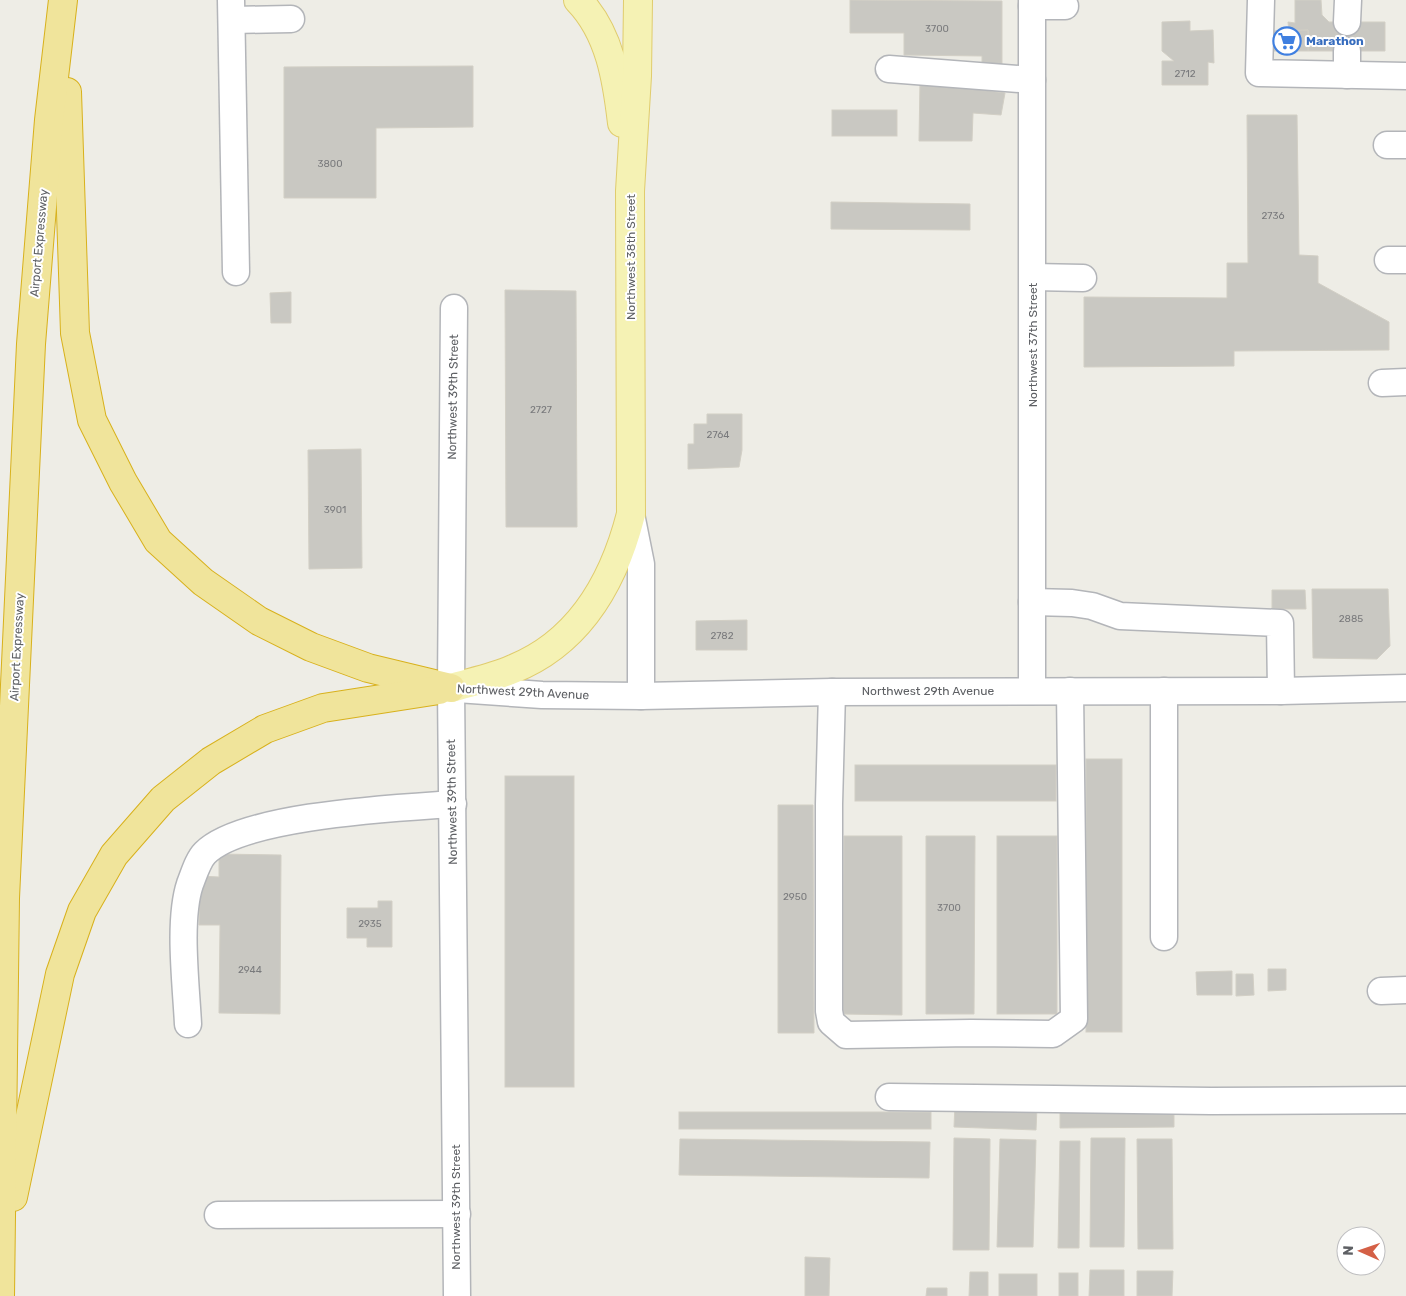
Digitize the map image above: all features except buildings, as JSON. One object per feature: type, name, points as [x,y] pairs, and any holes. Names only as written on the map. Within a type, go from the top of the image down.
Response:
[{"type":"highway","points":[[63,0],[75,332],[92,420],[123,482],[158,541],[203,582],[259,621],[312,647],[368,668],[451,688]]},
{"type":"highway","name":"Airport Expressway","points":[[0,1296],[5,898],[30,374],[49,120],[63,0]]},
{"type":"highway","points":[[1,1256],[60,974],[82,911],[114,855],[162,799],[211,760],[265,729],[323,708],[451,688]]},
{"type":"main road","points":[[578,0],[604,41],[612,65],[630,191]]},
{"type":"main road","name":"Northwest 38th Street","points":[[451,688],[512,670],[564,639],[578,625],[601,593],[614,568],[632,514],[630,191],[637,76],[638,0]]},
{"type":"street","points":[[1261,0],[1259,73],[1347,63],[1406,76]]},
{"type":"street","points":[[1032,3],[1065,6]]},
{"type":"street","name":"Northwest 37th Street","points":[[1032,3],[1032,691]]},
{"type":"street","points":[[236,272],[231,10],[291,19]]},
{"type":"street","points":[[889,69],[1032,80]]},
{"type":"street","points":[[1033,278],[1083,278]]},
{"type":"street","name":"Northwest 39th Street","points":[[454,308],[451,688],[457,1214],[456,1296]]},
{"type":"street","name":"Northwest 38th Street","points":[[632,514],[640,564],[641,696]]},
{"type":"street","points":[[1032,602],[1072,603],[1092,606],[1120,616],[1280,623],[1281,691]]},
{"type":"street","name":"Northwest 29th Avenue","points":[[451,688],[542,695],[641,696],[832,692],[1281,691],[1406,688]]},
{"type":"street","points":[[832,692],[828,814],[829,1011],[831,1022],[846,1035],[1053,1034],[1074,1019],[1070,691]]},
{"type":"street","points":[[1164,691],[1164,937]]},
{"type":"street","points":[[188,1024],[184,917],[190,885],[205,853],[222,841],[265,826],[338,814],[453,804]]},
{"type":"street","points":[[889,1098],[1211,1101],[1406,1100]]},
{"type":"street","points":[[218,1215],[457,1214]]},
{"type":"place","name":"Marathon","points":[[1287,41]]}]
